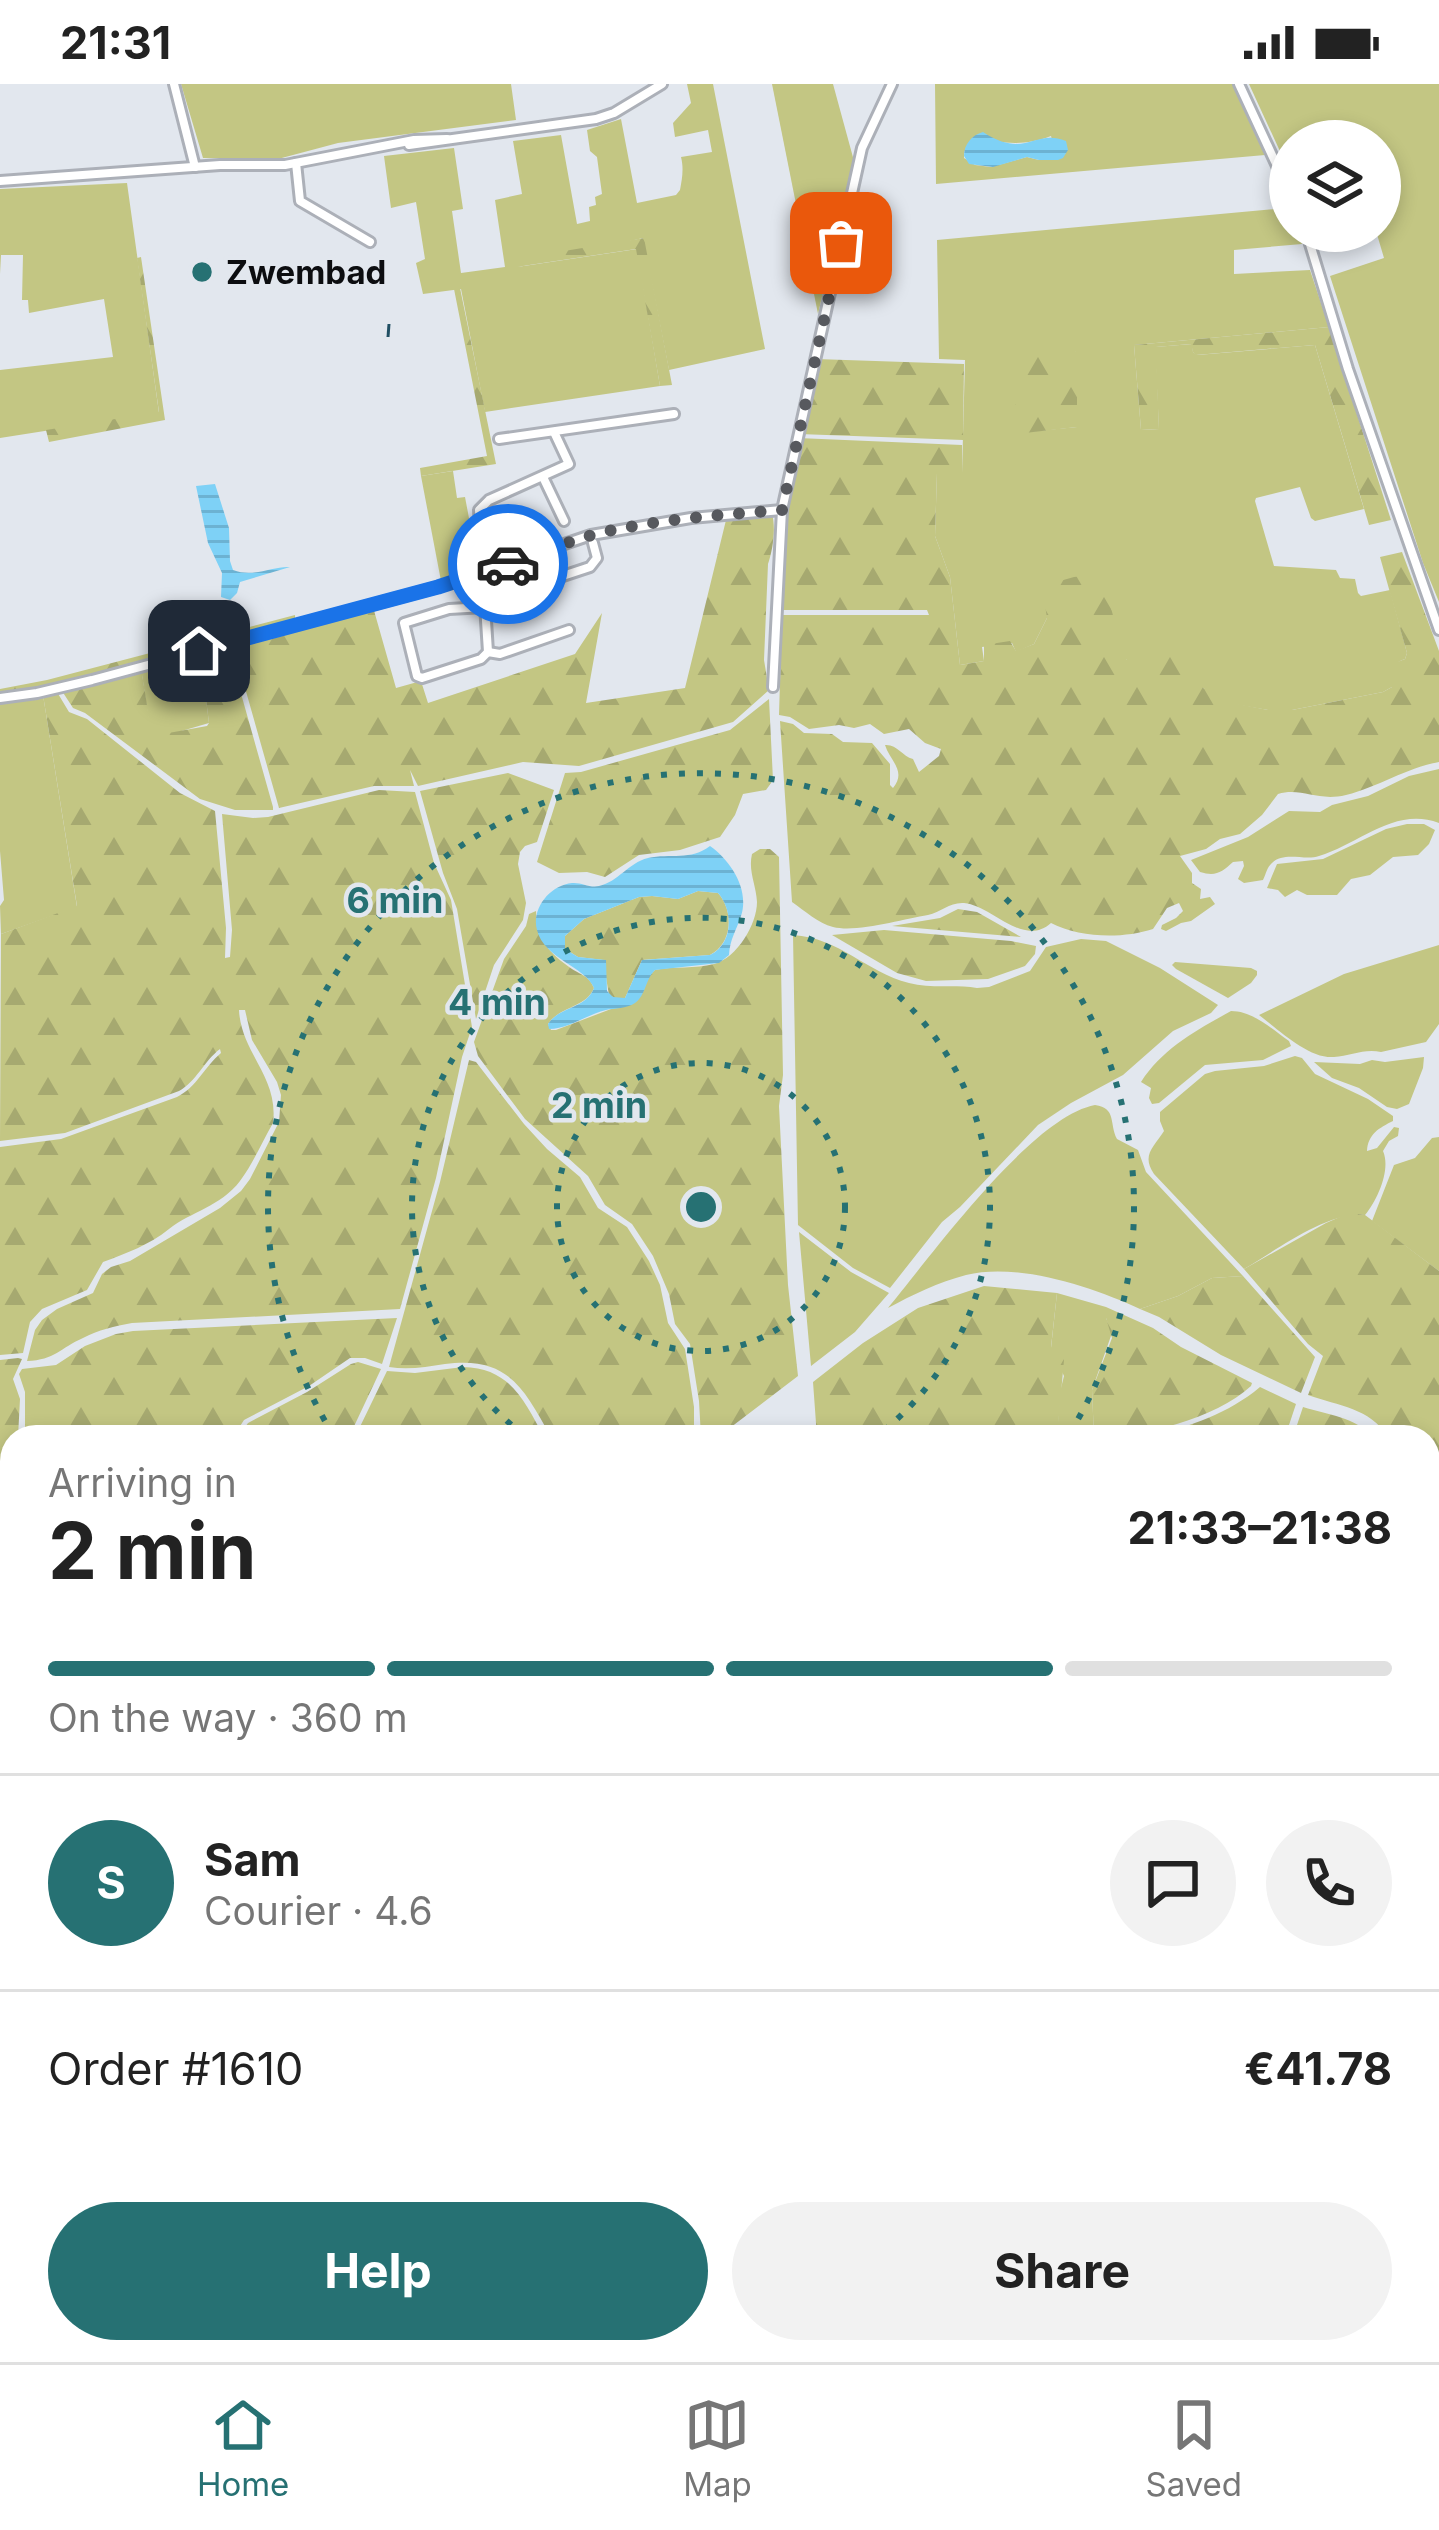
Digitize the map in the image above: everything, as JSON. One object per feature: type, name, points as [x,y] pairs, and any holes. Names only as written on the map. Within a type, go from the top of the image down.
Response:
[{"type":"street","points":[[174,84],[195,167]]},
{"type":"street","points":[[0,181],[296,163],[428,138],[596,119],[662,84]]},
{"type":"street","points":[[773,687],[782,510],[862,148],[892,84]]},
{"type":"street","points":[[1239,84],[1269,149]]},
{"type":"street","points":[[296,163],[300,201],[370,242]]},
{"type":"street","points":[[1312,252],[1348,370],[1439,630]]},
{"type":"street","points":[[499,439],[674,414]]},
{"type":"street","points":[[554,432],[569,464],[483,503],[478,516],[484,573],[485,603],[488,652],[481,659],[419,678],[403,627],[406,622],[485,603],[590,567],[597,558],[593,543]]},
{"type":"street","points":[[543,477],[564,521]]},
{"type":"street","points":[[0,698],[92,680],[484,573],[618,529],[782,510]]},
{"type":"street","points":[[488,652],[500,654],[569,629]]},
{"type":"green space","points":[[181,84],[511,84],[516,120],[338,143],[278,159],[203,158]]},
{"type":"green space","points":[[687,84],[713,84],[765,349],[669,370],[643,238],[517,267],[637,249],[660,386],[485,412],[461,289],[423,294],[416,263],[425,259],[416,202],[391,208],[384,156],[454,148],[463,209],[452,211],[461,273],[505,267],[495,200],[522,194],[513,141],[561,135],[577,224],[590,221],[589,207],[602,194],[587,130],[621,119],[637,203],[676,195],[682,178],[681,157],[712,152],[708,130],[675,137],[673,123],[691,103]]},
{"type":"green space","points":[[772,84],[833,84],[854,161],[818,314]]},
{"type":"green space","points":[[935,84],[1233,84],[1265,155],[936,184]],"holes":[[[1051,136],[1058,160],[1027,157],[991,167],[975,165],[964,158],[964,152],[973,137],[1012,143]]]},
{"type":"green space","points":[[1249,84],[1439,84],[1439,602],[1330,276],[1384,258],[1382,252],[1401,252],[1401,120],[1269,120],[1269,127]]},
{"type":"green space","points":[[127,183],[159,413],[0,438],[0,370],[113,357],[104,299],[29,313],[28,300],[22,300],[23,255],[1,255],[0,274],[0,189]]},
{"type":"green space","points":[[1269,210],[1269,247],[1234,250],[1234,274],[1310,270],[1329,327],[1134,345],[1141,430],[1159,429],[1155,347],[1192,344],[1197,355],[1315,345],[1364,509],[1315,521],[1300,487],[1255,501],[1274,566],[1336,570],[1340,578],[1355,579],[1361,596],[1390,590],[1407,653],[1394,667],[1392,687],[1292,710],[1228,703],[1203,688],[1127,660],[1047,618],[1034,644],[1016,652],[1012,643],[982,647],[984,661],[960,665],[950,577],[935,536],[937,473],[962,473],[965,360],[939,359],[937,240]],"holes":[[[1076,351],[1077,427],[1016,433]]]},
{"type":"green space","points":[[644,238],[672,385],[660,386],[636,249],[516,267],[515,259]]},
{"type":"green space","points":[[141,257],[165,420],[49,442],[46,430],[159,412],[137,258]]},
{"type":"green space","points":[[460,288],[496,464],[421,476],[420,468],[487,456],[454,289]]},
{"type":"green space","points":[[1329,327],[1391,520],[1369,525],[1315,345],[1196,355],[1191,344],[1156,347],[1159,429],[1141,430],[1134,345]]},
{"type":"green space","points":[[1077,351],[1077,427],[1016,434],[1014,355]]},
{"type":"green space","points":[[816,359],[964,364],[963,440],[799,434]]},
{"type":"green space","points":[[798,438],[962,445],[962,474],[937,473],[935,536],[950,577],[960,665],[984,661],[984,645],[1010,641],[1016,651],[1034,644],[1047,618],[1042,586],[1102,574],[1127,660],[1189,654],[1203,688],[1228,702],[1268,710],[1292,710],[1383,692],[1392,687],[1392,664],[1405,659],[1407,653],[1380,557],[1402,552],[1439,651],[1439,762],[1346,795],[1278,794],[1240,834],[1180,856],[1192,873],[1192,883],[1201,889],[1200,899],[1210,897],[1215,904],[1166,931],[1162,925],[1183,911],[1179,903],[1167,908],[1153,929],[1115,935],[1075,932],[1051,923],[1030,931],[964,903],[867,927],[822,923],[792,902],[780,721],[804,733],[872,743],[890,764],[893,788],[898,771],[885,745],[913,759],[919,772],[941,749],[909,729],[884,734],[870,724],[809,729],[779,715],[782,615],[929,615],[927,610],[782,610],[785,500]]},
{"type":"green space","points":[[453,471],[457,498],[465,497],[479,571],[441,581],[421,476]]},
{"type":"green space","points":[[772,513],[764,660],[769,690],[733,722],[579,766],[523,762],[418,786],[410,770],[414,786],[374,786],[279,808],[232,642],[373,607],[396,688],[421,681],[428,703],[575,654],[602,613],[586,703],[685,688],[727,516]]},
{"type":"green space","points":[[295,615],[295,622],[111,672],[0,695],[0,689]]},
{"type":"green space","points":[[227,644],[273,810],[235,810],[200,799],[73,708],[62,691],[141,668],[152,736],[207,726],[200,651]]},
{"type":"green space","points":[[200,651],[209,723],[151,736],[141,668]]},
{"type":"green space","points":[[57,692],[69,712],[87,719],[180,793],[215,811],[225,958],[230,957],[232,930],[222,814],[268,817],[379,790],[415,792],[434,863],[451,900],[472,1027],[400,1309],[132,1323],[27,1361],[42,1320],[93,1293],[111,1267],[130,1261],[220,1208],[250,1179],[279,1122],[281,1095],[252,1040],[245,1010],[239,1010],[273,1107],[273,1123],[245,1174],[215,1203],[146,1244],[103,1262],[87,1290],[42,1309],[30,1322],[23,1353],[0,1355],[0,1147],[61,1139],[177,1097],[221,1053],[220,1049],[179,1091],[65,1133],[0,1141],[1,934],[77,906],[43,695]]},
{"type":"green space","points":[[43,695],[77,907],[1,934],[0,701]]},
{"type":"green space","points":[[769,699],[773,780],[766,790],[743,794],[720,837],[680,850],[639,855],[605,877],[559,873],[537,862],[565,773],[730,730]]},
{"type":"green space","points":[[1439,769],[1439,823],[1407,819],[1392,823],[1319,856],[1277,859],[1263,880],[1244,883],[1238,879],[1243,861],[1210,874],[1200,872],[1191,860],[1248,837],[1289,811],[1320,812],[1409,776]]},
{"type":"green space","points":[[508,773],[554,790],[537,842],[520,852],[526,903],[523,920],[494,965],[476,1019],[457,909],[420,791]]},
{"type":"green space","points":[[1407,824],[1435,830],[1429,844],[1418,855],[1393,857],[1370,875],[1351,879],[1337,895],[1307,895],[1297,890],[1285,897],[1267,888],[1277,864],[1323,859]]},
{"type":"green space","points":[[770,849],[779,857],[783,1075],[779,1106],[798,1376],[734,1425],[700,1425],[690,1344],[675,1324],[653,1256],[632,1224],[605,1205],[588,1176],[525,1119],[478,1056],[474,1042],[504,959],[529,914],[536,911],[542,938],[551,951],[594,988],[585,1000],[553,1018],[548,1024],[556,1030],[643,992],[655,970],[707,966],[730,955],[754,920],[752,854]]},
{"type":"green space","points":[[698,891],[718,893],[723,900],[729,926],[723,943],[710,955],[642,960],[625,998],[609,995],[603,960],[578,957],[565,949],[565,936],[584,919],[639,897],[678,899]]},
{"type":"green space","points":[[958,909],[977,912],[1021,937],[892,926],[940,918]]},
{"type":"green space","points":[[884,930],[1011,941],[1036,946],[1035,954],[1025,966],[988,979],[926,981],[897,973],[832,935]]},
{"type":"green space","points":[[793,935],[825,942],[909,983],[977,988],[1030,971],[1046,947],[1081,939],[1106,941],[1218,1005],[1173,1031],[1123,1075],[1038,1125],[942,1222],[890,1288],[853,1268],[798,1225]]},
{"type":"green space","points":[[1439,945],[1439,1024],[1426,1042],[1381,1052],[1324,1056],[1295,1042],[1259,1015],[1344,974]]},
{"type":"green space","points":[[1175,962],[1251,968],[1257,975],[1228,998],[1176,969]]},
{"type":"green space","points":[[1231,1011],[1262,1022],[1291,1046],[1263,1060],[1205,1065],[1152,1104],[1151,1088],[1141,1082],[1150,1070],[1182,1041]]},
{"type":"green space","points":[[1295,1056],[1315,1074],[1393,1116],[1393,1121],[1372,1136],[1367,1151],[1377,1148],[1394,1127],[1399,1128],[1398,1136],[1383,1151],[1382,1184],[1365,1215],[1319,1225],[1244,1269],[1154,1174],[1149,1156],[1164,1131],[1160,1112],[1205,1074],[1264,1066]]},
{"type":"green space","points":[[1424,1057],[1409,1104],[1397,1109],[1332,1078],[1314,1062],[1360,1064]]},
{"type":"green space","points":[[469,1060],[476,1062],[547,1149],[580,1177],[598,1208],[627,1227],[649,1261],[668,1323],[685,1349],[694,1425],[544,1425],[522,1390],[499,1370],[466,1363],[389,1367]]},
{"type":"green space","points":[[1095,1105],[1107,1109],[1117,1139],[1138,1150],[1146,1172],[1243,1276],[1212,1278],[1140,1309],[1054,1279],[986,1272],[946,1281],[888,1308],[1013,1161],[1069,1115]]},
{"type":"green space","points":[[1439,1137],[1439,1271],[1372,1221],[1394,1165],[1415,1158],[1432,1138]]},
{"type":"green space","points":[[1349,1213],[1365,1215],[1439,1271],[1439,1425],[1378,1425],[1342,1405],[1308,1395],[1323,1356],[1244,1269]]},
{"type":"green space","points":[[799,1232],[851,1272],[889,1293],[855,1332],[811,1366]]},
{"type":"green space","points":[[1243,1276],[1315,1357],[1301,1393],[1140,1309],[1212,1278]]},
{"type":"green space","points":[[984,1286],[1057,1293],[1051,1347],[1064,1360],[1058,1425],[816,1425],[813,1382],[918,1308]]},
{"type":"green space","points":[[1057,1293],[1106,1307],[1112,1333],[1092,1390],[1093,1425],[1058,1425],[1064,1376],[1051,1348]]},
{"type":"green space","points":[[1106,1307],[1153,1328],[1251,1386],[1218,1408],[1177,1424],[1093,1425],[1092,1390],[1112,1338]]},
{"type":"green space","points":[[397,1318],[382,1364],[350,1358],[241,1425],[25,1425],[22,1369],[56,1365],[85,1346],[133,1331]]},
{"type":"green space","points":[[22,1359],[13,1379],[20,1399],[19,1425],[0,1425],[0,1360]]},
{"type":"green space","points":[[351,1364],[381,1369],[355,1425],[247,1425],[307,1392]]},
{"type":"green space","points":[[463,1367],[493,1373],[514,1388],[537,1425],[361,1425],[387,1371]]},
{"type":"green space","points":[[1260,1387],[1296,1404],[1289,1425],[1189,1425],[1222,1412]]},
{"type":"green space","points":[[1303,1407],[1357,1425],[1297,1425]]},
{"type":"water","points":[[983,132],[1020,144],[1055,138],[1066,141],[1068,150],[1058,160],[1027,157],[993,167],[969,164],[965,148]]},
{"type":"water","points":[[215,484],[229,528],[233,570],[248,573],[290,567],[240,582],[230,600],[221,597],[222,573],[208,543],[196,486]]},
{"type":"water","points":[[710,846],[731,867],[743,896],[729,955],[719,963],[655,970],[632,1005],[549,1029],[553,1018],[585,1000],[594,988],[541,940],[536,922],[544,899],[564,885],[606,884],[648,858]],"holes":[[[698,891],[718,893],[727,909],[729,927],[718,950],[710,955],[642,960],[625,998],[607,991],[606,960],[578,957],[565,949],[565,936],[584,919],[639,897],[678,899]]]},
{"type":"ferry route","points":[[388,337],[389,324]]},
{"type":"way so far","points":[[508,564],[631,526],[782,510],[841,243]]},
{"type":"place","name":"Zwembad","points":[[202,272]]},
{"type":"route","points":[[199,651],[508,564]]}]
